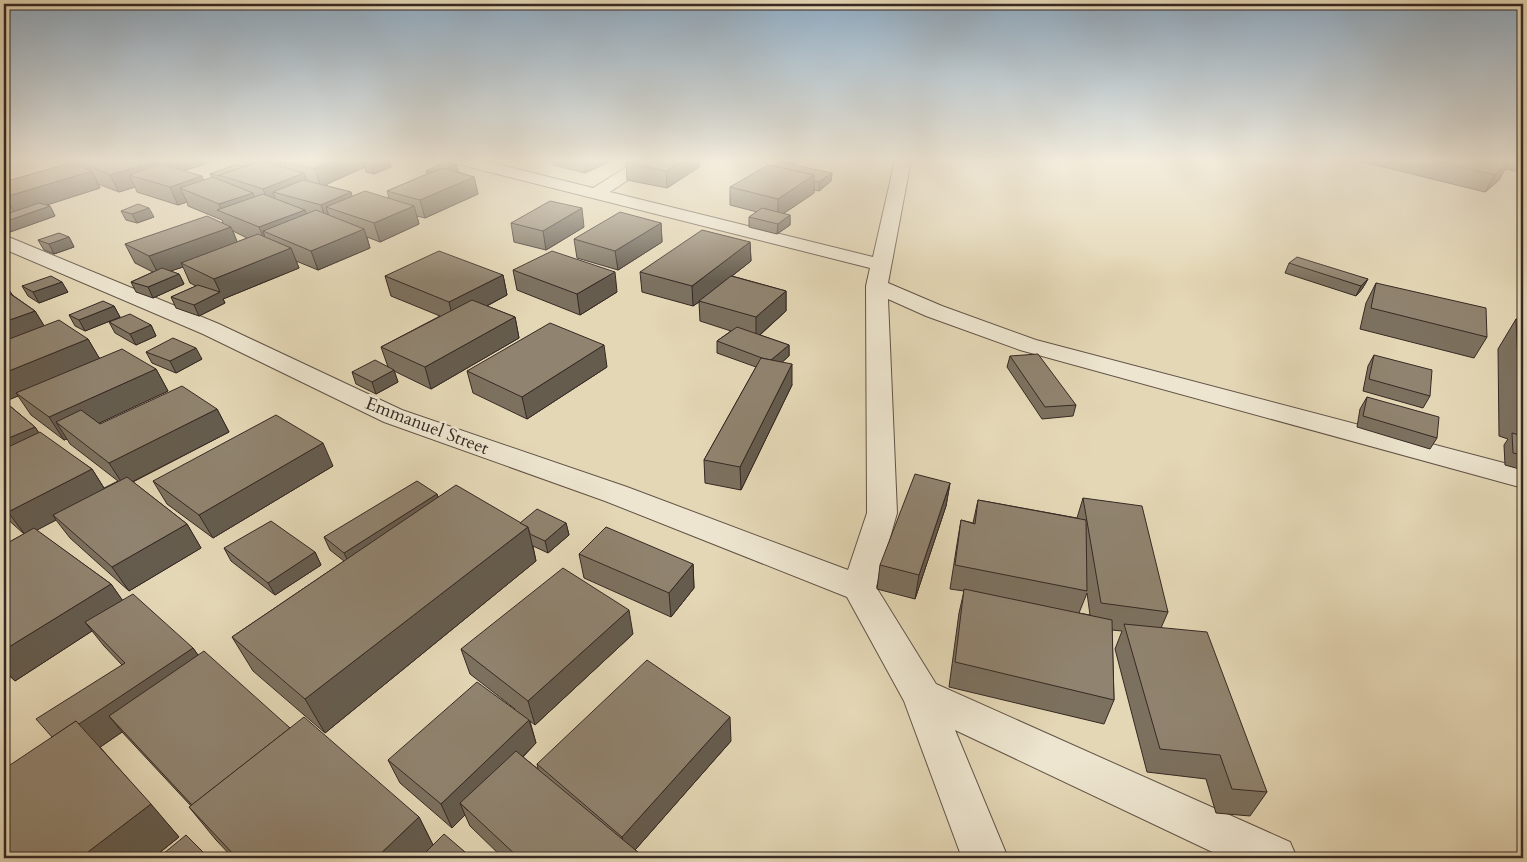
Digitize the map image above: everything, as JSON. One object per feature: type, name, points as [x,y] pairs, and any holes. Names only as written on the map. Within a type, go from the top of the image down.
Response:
[{"type":"street","points":[[622,200],[880,275],[942,314],[1028,345],[1523,478]]},
{"type":"street","points":[[895,200],[880,275],[882,513],[860,588],[922,696],[985,858]]},
{"type":"street","name":"Emmanuel Street","points":[[4,242],[211,329],[393,416],[616,494],[860,588]]},
{"type":"street","points":[[922,696],[1274,858]]},
{"type":"building","points":[[210,200],[231,200],[219,204]]},
{"type":"building","points":[[245,200],[279,200],[305,210],[259,227],[217,210]]},
{"type":"building","points":[[303,200],[332,200],[321,205]]},
{"type":"building","points":[[343,200],[395,200],[414,206],[374,223],[326,207]]},
{"type":"building","points":[[550,201],[582,208],[543,231],[511,223]]},
{"type":"building","points":[[39,203],[50,206],[4,222],[4,215]]},
{"type":"building","points":[[138,204],[149,208],[132,214],[121,211]]},
{"type":"building","points":[[762,208],[790,215],[778,224],[749,217]]},
{"type":"building","points":[[316,210],[364,229],[311,251],[263,231]]},
{"type":"building","points":[[620,212],[661,223],[615,251],[574,239]]},
{"type":"building","points":[[207,216],[231,227],[149,256],[125,244]]},
{"type":"building","points":[[702,230],[750,242],[692,286],[640,272]]},
{"type":"building","points":[[59,233],[69,237],[49,244],[38,240]]},
{"type":"building","points":[[258,234],[291,248],[214,279],[181,263]]},
{"type":"building","points":[[439,251],[503,275],[449,302],[385,276]]},
{"type":"building","points":[[552,251],[615,272],[577,294],[513,270]]},
{"type":"building","points":[[1297,257],[1368,279],[1361,286],[1289,263]]},
{"type":"building","points":[[162,268],[179,274],[148,287],[131,282]]},
{"type":"building","points":[[51,276],[62,282],[33,292],[22,286]]},
{"type":"building","points":[[731,276],[786,291],[756,317],[699,301]]},
{"type":"building","points":[[1376,283],[1486,308],[1487,337],[1371,308]]},
{"type":"building","points":[[198,285],[220,292],[194,305],[171,297]]},
{"type":"building","points":[[9,293],[35,311],[4,322],[4,294]]},
{"type":"building","points":[[472,300],[515,317],[425,367],[381,347]]},
{"type":"building","points":[[103,301],[114,306],[79,320],[69,315]]},
{"type":"building","points":[[130,314],[151,325],[130,334],[109,322]]},
{"type":"building","points":[[1516,319],[1523,321],[1523,405],[1520,404]]},
{"type":"building","points":[[59,320],[88,339],[4,373],[4,341]]},
{"type":"building","points":[[550,323],[604,345],[522,397],[467,371]]},
{"type":"building","points":[[737,327],[789,345],[771,360],[717,341]]},
{"type":"building","points":[[173,338],[196,348],[170,361],[146,352]]},
{"type":"building","points":[[122,349],[156,369],[49,417],[16,393]]},
{"type":"building","points":[[1038,354],[1076,405],[1045,407],[1010,356]]},
{"type":"building","points":[[1374,355],[1432,370],[1430,396],[1369,379]]},
{"type":"building","points":[[761,358],[792,364],[740,467],[704,460]]},
{"type":"building","points":[[375,360],[394,370],[372,382],[352,372]]},
{"type":"building","points":[[182,386],[217,409],[109,463],[56,422],[81,410],[100,424]]},
{"type":"building","points":[[1367,397],[1439,417],[1437,438],[1363,416]]},
{"type":"building","points":[[4,401],[35,427],[4,440]]},
{"type":"building","points":[[276,415],[323,443],[199,515],[153,481]]},
{"type":"building","points":[[40,432],[92,469],[8,512],[4,508],[4,449]]},
{"type":"building","points":[[1512,433],[1523,436],[1523,455],[1513,453]]},
{"type":"building","points":[[915,474],[950,483],[919,575],[880,565]]},
{"type":"building","points":[[127,477],[187,524],[112,567],[53,515]]},
{"type":"building","points":[[417,481],[437,494],[344,553],[324,537]]},
{"type":"building","points":[[456,485],[528,527],[305,699],[232,637]]},
{"type":"building","points":[[1083,498],[1142,506],[1168,612],[1101,603]]},
{"type":"building","points":[[978,500],[1086,520],[1087,591],[955,565],[961,520],[975,524]]},
{"type":"building","points":[[537,509],[566,523],[545,541],[530,534],[528,527],[520,523]]},
{"type":"building","points":[[271,521],[315,552],[268,583],[224,548]]},
{"type":"building","points":[[606,527],[693,564],[669,593],[579,554]]},
{"type":"building","points":[[34,528],[111,584],[4,650],[4,545]]},
{"type":"building","points":[[563,568],[629,610],[528,701],[461,649]]},
{"type":"building","points":[[964,589],[1112,620],[1114,700],[955,662]]},
{"type":"building","points":[[133,594],[193,648],[79,724],[76,721],[52,737],[36,719],[125,663],[85,622]]},
{"type":"building","points":[[1124,624],[1207,632],[1267,792],[1232,789],[1220,755],[1160,749]]},
{"type":"building","points":[[204,651],[290,728],[192,805],[109,716]]},
{"type":"building","points":[[647,660],[730,717],[622,837],[537,764]]},
{"type":"building","points":[[477,682],[529,720],[441,804],[388,760]]},
{"type":"building","points":[[304,717],[419,817],[376,858],[237,858],[189,807]]},
{"type":"building","points":[[76,721],[151,804],[80,858],[4,858],[4,769]]},
{"type":"building","points":[[516,751],[645,858],[519,858],[460,803]]},
{"type":"building","points":[[444,834],[472,858],[420,858]]},
{"type":"building","points":[[186,835],[209,858],[158,858]]}]
